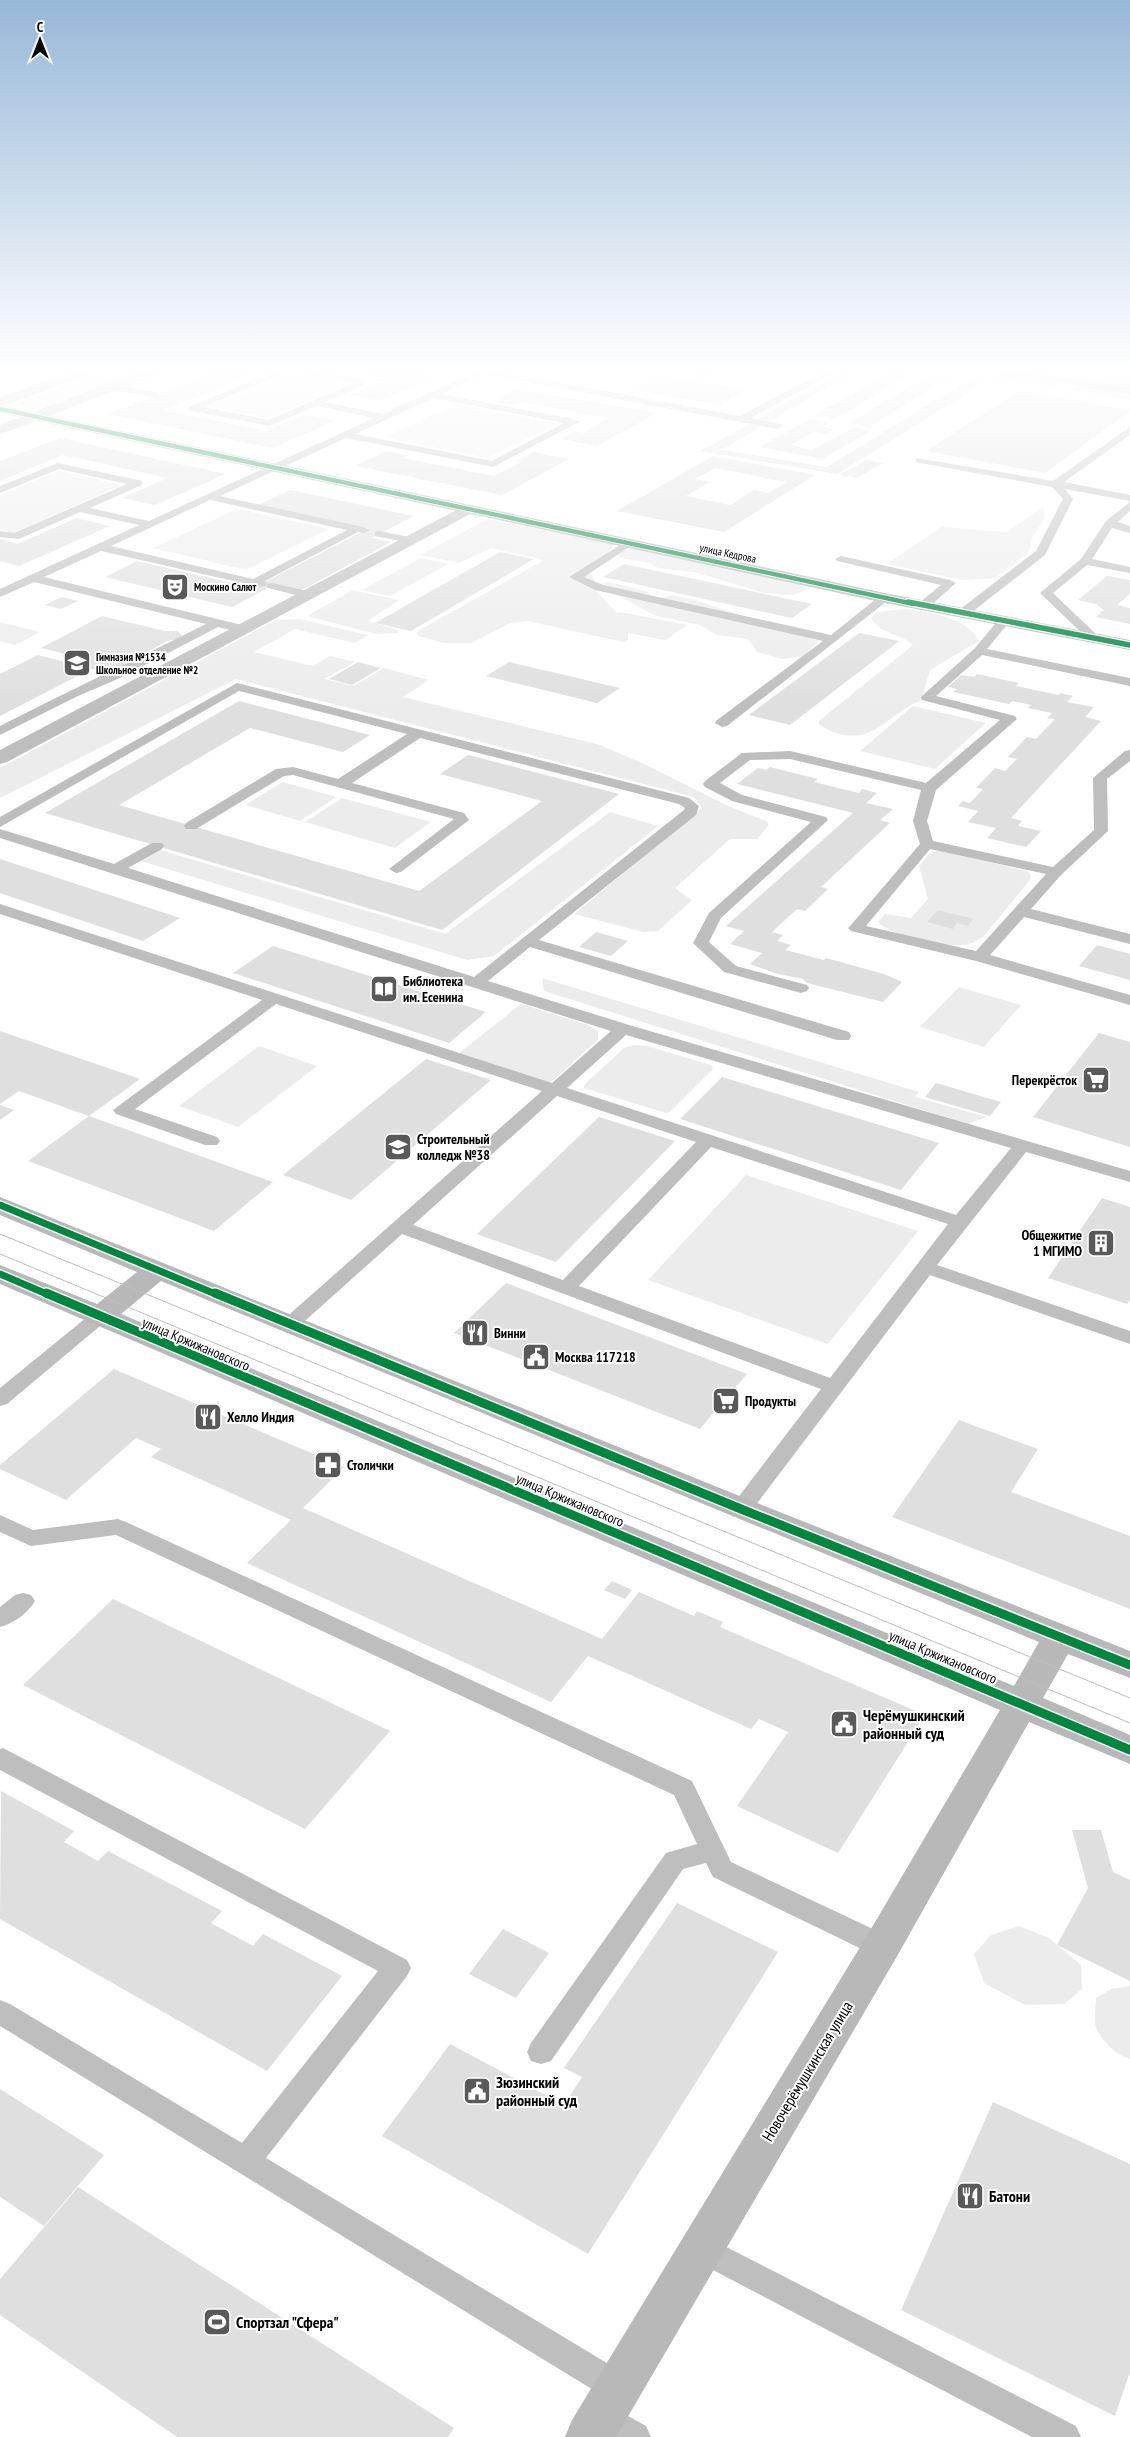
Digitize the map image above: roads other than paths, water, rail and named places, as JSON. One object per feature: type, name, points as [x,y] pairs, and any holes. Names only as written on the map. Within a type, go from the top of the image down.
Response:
[{"type":"street","name":"улица Кедрова","points":[[341,482],[884,598],[1130,645]]},
{"type":"street","points":[[0,758],[468,509]]},
{"type":"street","points":[[0,1205],[741,1509],[1130,1665]]},
{"type":"street","points":[[99,1317],[158,1270]]},
{"type":"street","name":"улица Кржижановского","points":[[0,1274],[1130,1750]]},
{"type":"street","points":[[1022,1704],[1060,1637]]},
{"type":"street","name":"Новочерёмушкинская улица","points":[[603,2414],[882,1946],[1022,1704]]},
{"type":"lane","points":[[0,490],[20,482]]},
{"type":"lane","points":[[0,534],[15,537],[138,483],[132,482]]},
{"type":"lane","points":[[0,593],[242,482]]},
{"type":"lane","points":[[1042,482],[1130,498]]},
{"type":"lane","points":[[963,613],[1041,553],[1068,499],[1055,484]]},
{"type":"lane","points":[[209,497],[360,530],[263,584]]},
{"type":"lane","points":[[1094,638],[1046,593],[1085,561],[1110,524],[1130,505]]},
{"type":"lane","points":[[80,508],[149,524]]},
{"type":"lane","points":[[1110,524],[1130,530]]},
{"type":"lane","points":[[379,534],[410,540]]},
{"type":"lane","points":[[628,543],[575,576],[599,588],[832,639]]},
{"type":"lane","points":[[100,547],[308,594]]},
{"type":"lane","points":[[841,559],[950,583],[924,605]]},
{"type":"lane","points":[[1085,561],[1130,570]]},
{"type":"lane","points":[[34,578],[242,629]]},
{"type":"lane","points":[[722,723],[884,598]]},
{"type":"lane","points":[[927,844],[920,821],[929,788],[1010,718],[927,697],[979,651],[1004,621]]},
{"type":"lane","points":[[0,731],[73,693],[116,675],[216,622]]},
{"type":"lane","points":[[979,651],[1130,682]]},
{"type":"lane","points":[[0,823],[237,687],[684,801],[692,806],[691,812],[477,982]]},
{"type":"lane","points":[[340,784],[418,732]]},
{"type":"lane","points":[[980,957],[1056,872],[1100,831],[1100,778],[1130,754]]},
{"type":"lane","points":[[801,988],[730,969],[701,943],[714,916],[821,820],[737,798],[710,784],[747,756],[790,755],[929,788]]},
{"type":"lane","points":[[191,826],[282,772],[293,771],[460,816],[462,820],[396,869]]},
{"type":"lane","points":[[0,833],[623,1029],[1130,1177]]},
{"type":"lane","points":[[927,844],[1056,872]]},
{"type":"lane","points":[[927,844],[856,928],[980,957],[1130,1000]]},
{"type":"lane","points":[[116,869],[157,846]]},
{"type":"lane","points":[[0,909],[960,1222]]},
{"type":"lane","points":[[1021,911],[1130,939]]},
{"type":"lane","points":[[529,942],[843,1036]]},
{"type":"lane","points":[[211,1141],[122,1110],[273,999]]},
{"type":"lane","points":[[290,1324],[623,1029]]},
{"type":"lane","points":[[567,1287],[708,1140]]},
{"type":"lane","points":[[741,1509],[925,1267],[1023,1145]]},
{"type":"lane","points":[[400,1227],[833,1386]]},
{"type":"lane","points":[[925,1267],[1130,1338]]},
{"type":"lane","points":[[0,1399],[99,1317]]},
{"type":"lane","points":[[0,1523],[31,1538],[118,1527],[683,1788],[722,1869],[882,1946]]},
{"type":"lane","points":[[0,1619],[23,1602]]},
{"type":"lane","points":[[0,1760],[3,1758],[397,1968],[246,2161]]},
{"type":"lane","points":[[541,2052],[675,1860],[713,1850]]},
{"type":"lane","points":[[0,2012],[246,2161],[635,2437]]},
{"type":"lane","points":[[701,2248],[1065,2437]]},
{"type":"tram line","points":[[0,1234],[1130,1698]]},
{"type":"tram line","points":[[0,1254],[1130,1723]]},
{"type":"place","name":"Москино Салют","points":[[175,587]]},
{"type":"place","name":"Гимназия №1534 Школьное отделение №2","points":[[77,663]]},
{"type":"place","name":"Библиотека им. Есенина","points":[[384,989]]},
{"type":"place","name":"Перекрёсток","points":[[1096,1080]]},
{"type":"place","name":"Строительный колледж №38","points":[[398,1147]]},
{"type":"place","name":"Общежитие 1 МГИМО","points":[[1101,1243]]},
{"type":"place","name":"Винни","points":[[475,1333]]},
{"type":"place","name":"Москва 117218","points":[[536,1357]]},
{"type":"place","name":"Продукты","points":[[726,1401]]},
{"type":"place","name":"Хелло Индия","points":[[208,1417]]},
{"type":"place","name":"Столички","points":[[328,1465]]},
{"type":"place","name":"Черёмушкинский районный суд","points":[[844,1724]]},
{"type":"place","name":"Зюзинский районный суд","points":[[477,2091]]},
{"type":"place","name":"Батони","points":[[970,2196]]},
{"type":"place","name":"Спортзал \"Сфера\"","points":[[217,2322]]}]
